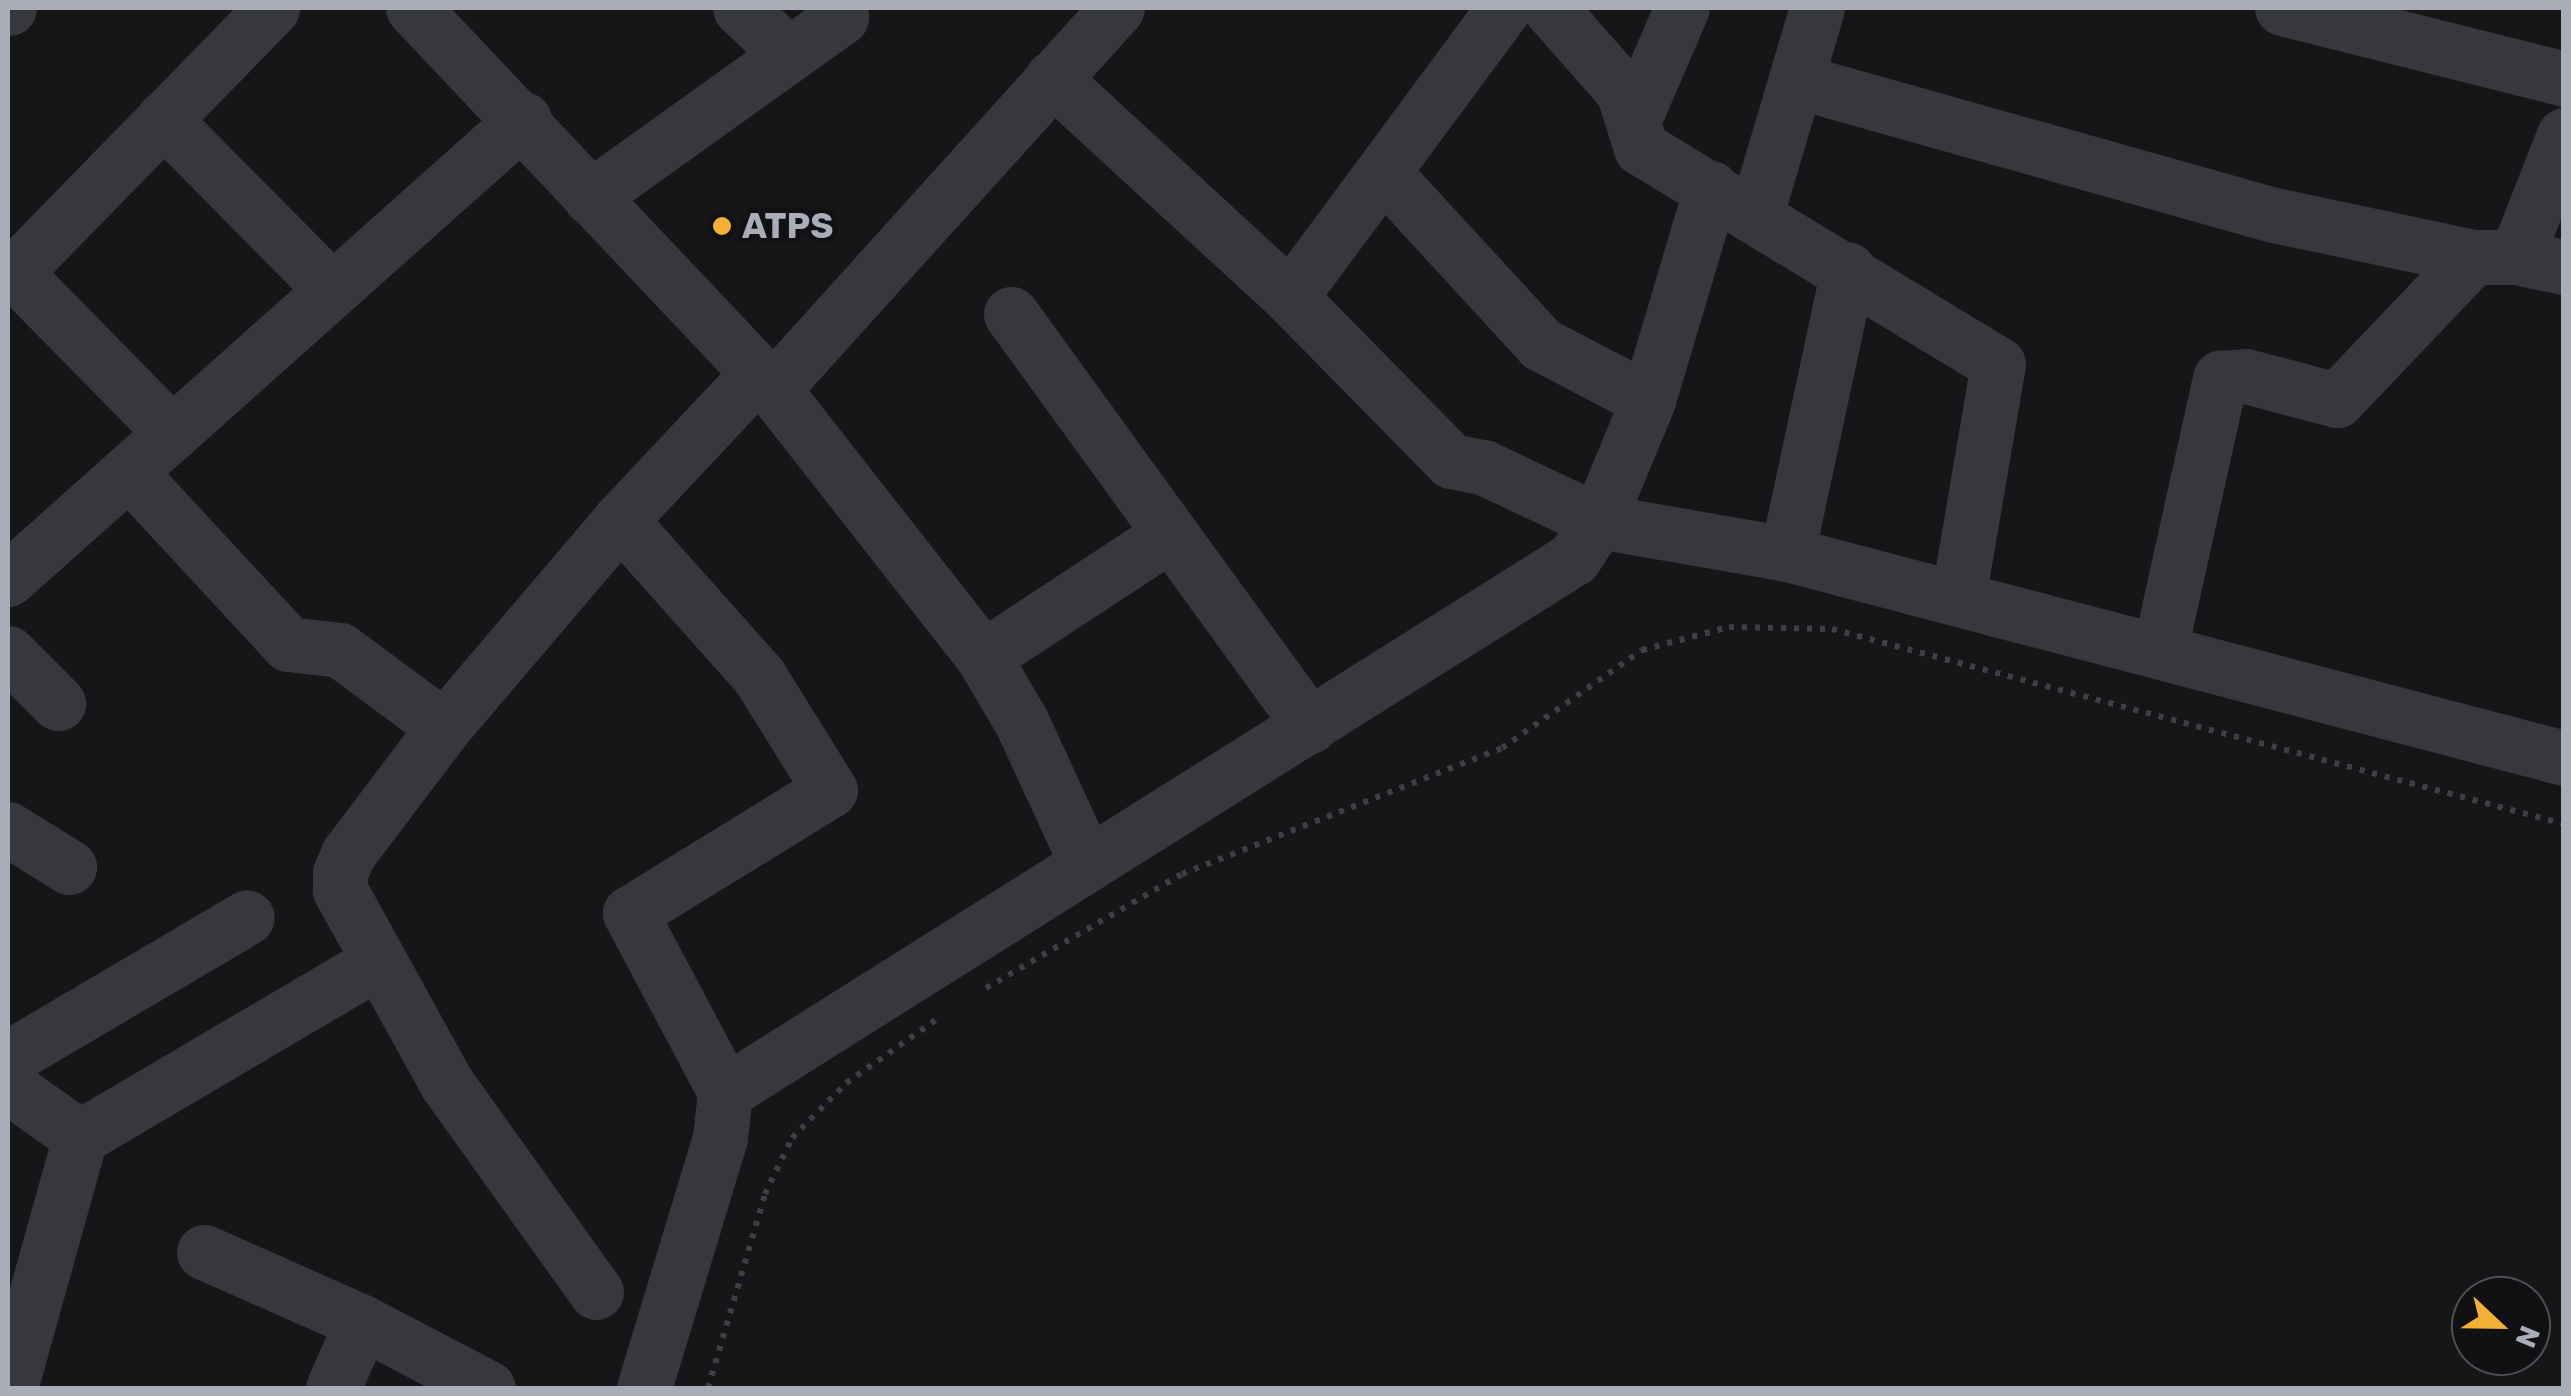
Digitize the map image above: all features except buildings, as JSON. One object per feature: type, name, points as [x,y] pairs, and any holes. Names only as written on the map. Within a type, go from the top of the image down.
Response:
[{"type":"street","points":[[172,433],[11,275],[272,8]]},
{"type":"street","points":[[740,8],[785,51]]},
{"type":"street","points":[[596,1292],[447,1084],[340,890],[340,873],[348,854],[444,727],[620,520],[766,380],[1117,8]]},
{"type":"street","points":[[1290,296],[1504,8]]},
{"type":"street","points":[[1550,8],[1606,66],[1633,121],[1641,148],[1848,269],[1998,364],[1958,598]]},
{"type":"street","points":[[1633,121],[1682,8]]},
{"type":"street","points":[[725,1092],[1528,592],[1574,558],[1598,521],[1734,201],[1797,81],[1817,8]]},
{"type":"street","points":[[2282,8],[2564,79]]},
{"type":"street","points":[[423,10],[590,196],[766,380],[984,657],[1021,720],[1088,864]]},
{"type":"street","points":[[590,196],[785,51],[841,17]]},
{"type":"street","points":[[1052,78],[1290,296],[1440,456],[1483,467],[1598,521],[1788,554],[2564,758]]},
{"type":"street","points":[[1797,81],[2274,215],[2517,260]]},
{"type":"street","points":[[16,557],[129,472],[524,119]]},
{"type":"street","points":[[164,120],[332,290]]},
{"type":"street","points":[[2160,649],[2220,378],[2246,376],[2336,400],[2517,260],[2564,135]]},
{"type":"street","points":[[1382,172],[1541,344],[1648,400]]},
{"type":"street","points":[[1788,554],[1848,269]]},
{"type":"street","points":[[1011,314],[1166,536],[1310,726]]},
{"type":"street","points":[[129,472],[288,644],[322,643],[340,650],[444,727]]},
{"type":"street","points":[[620,520],[760,676],[830,790],[630,913],[725,1092],[720,1138],[644,1388]]},
{"type":"street","points":[[984,657],[1166,536]]},
{"type":"street","points":[[8,652],[58,703]]},
{"type":"street","points":[[8,829],[68,868]]},
{"type":"street","points":[[8,1058],[248,917]]},
{"type":"street","points":[[10,1388],[80,1137],[379,961]]},
{"type":"street","points":[[8,1086],[80,1137]]},
{"type":"street","points":[[204,1252],[362,1322],[488,1388]]},
{"type":"street","points":[[332,1388],[362,1322]]},
{"type":"path","points":[[973,996],[1182,874],[1502,748],[1642,650],[1730,627],[1832,628],[2564,824]]},
{"type":"path","points":[[708,1388],[765,1194],[792,1138],[846,1083],[941,1016]]},
{"type":"place","name":"ATPS","points":[[722,226]]}]
